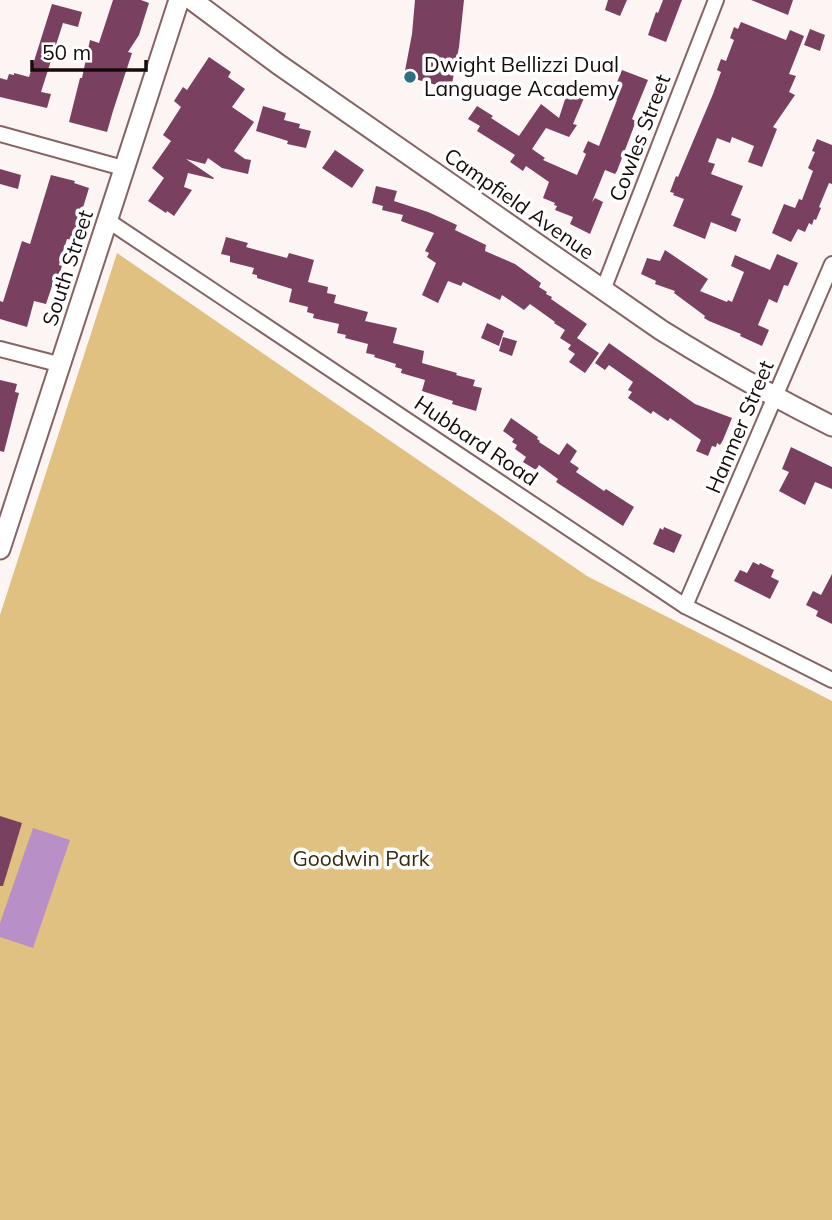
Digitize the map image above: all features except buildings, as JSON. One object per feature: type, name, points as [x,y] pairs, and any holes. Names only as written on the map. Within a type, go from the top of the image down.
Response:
[{"type":"street","name":"South Street","points":[[0,549],[179,0]]},
{"type":"street","name":"Campfield Avenue","points":[[192,0],[278,64],[683,344],[775,398],[832,426]]},
{"type":"street","name":"Cowles Street","points":[[603,290],[716,0]]},
{"type":"street","points":[[0,134],[123,168]]},
{"type":"street","name":"Hubbard Road","points":[[107,220],[685,606],[832,680]]},
{"type":"street","name":"Hanmer Street","points":[[685,606],[832,264]]},
{"type":"street","points":[[0,349],[61,365]]},
{"type":"green space","name":"Goodwin Park","points":[[117,253],[587,576],[832,701],[832,1220],[0,1220],[0,615]]},
{"type":"shaded area","points":[[33,828],[70,840],[33,948],[0,937],[0,923]]},
{"type":"place","name":"Dwight Bellizzi Dual Language Academy","points":[[410,77]]}]
